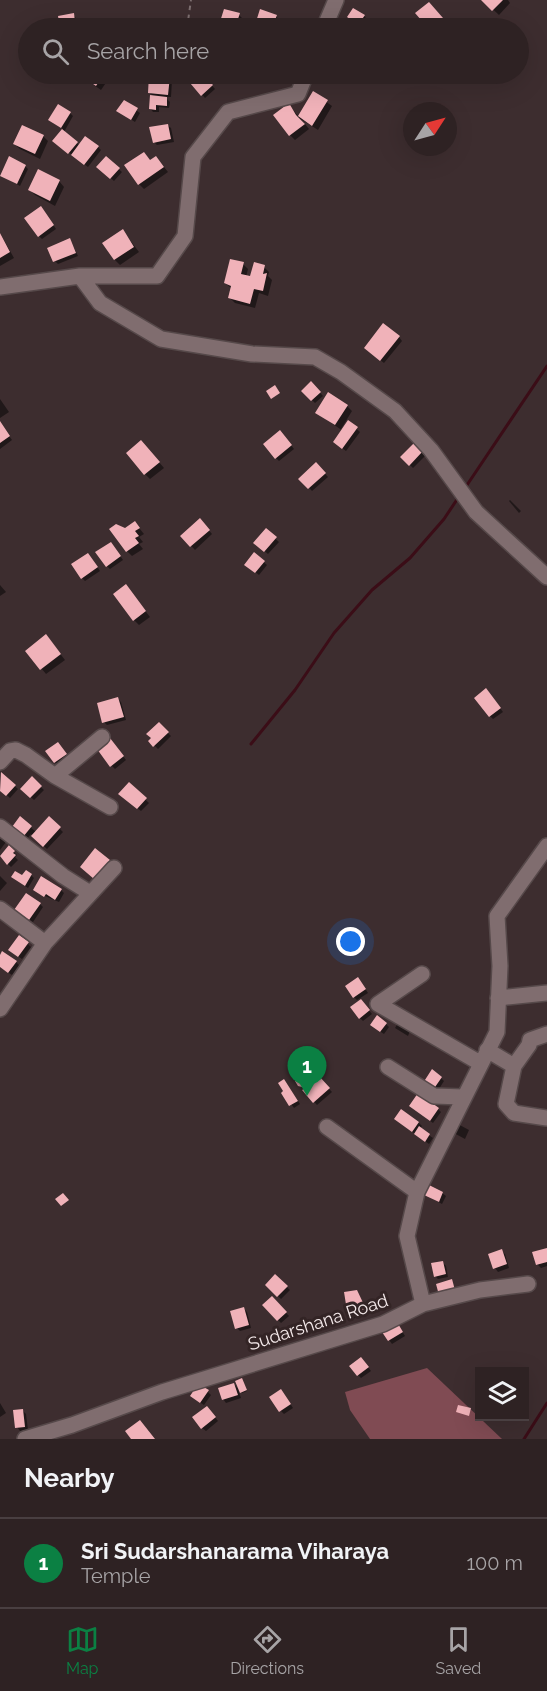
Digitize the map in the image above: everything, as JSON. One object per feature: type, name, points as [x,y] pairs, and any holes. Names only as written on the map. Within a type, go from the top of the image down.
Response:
[{"type":"street","points":[[328,18],[336,0]]},
{"type":"street","points":[[0,287],[80,276],[157,276],[185,236],[193,157],[228,112],[298,94],[302,84]]},
{"type":"street","points":[[80,276],[100,303],[161,339],[252,354],[315,357],[341,372],[395,411],[431,450],[476,512],[547,577]]},
{"type":"street","points":[[55,776],[102,737]]},
{"type":"street","points":[[0,762],[10,751],[16,750],[55,776],[110,807]]},
{"type":"street","points":[[0,827],[63,876],[90,893]]},
{"type":"street","points":[[423,1304],[407,1236],[417,1192],[497,1032],[500,966],[497,916],[547,846]]},
{"type":"street","points":[[0,1009],[5,990],[114,868]]},
{"type":"street","points":[[0,909],[45,943]]},
{"type":"street","points":[[422,974],[378,1004],[484,1056],[514,1066]]},
{"type":"street","points":[[498,998],[547,993]]},
{"type":"street","points":[[547,1034],[530,1040],[530,1045],[514,1066],[506,1104],[514,1113],[547,1118]]},
{"type":"street","points":[[388,1067],[434,1096],[463,1097]]},
{"type":"street","points":[[327,1127],[417,1192]]},
{"type":"street","name":"Sudarshana Road","points":[[25,1439],[72,1425],[162,1392],[383,1324],[423,1304],[480,1290],[528,1284]]},
{"type":"path","points":[[188,18],[191,0]]},
{"type":"shaded area","points":[[427,1368],[475,1413],[475,1421],[483,1421],[502,1439],[370,1439],[350,1410],[345,1392]]},
{"type":"building","points":[[481,0],[503,0],[492,11]]},
{"type":"building","points":[[429,2],[443,18],[419,18],[415,13]]},
{"type":"building","points":[[353,8],[365,15],[363,18],[347,17]]},
{"type":"building","points":[[224,9],[240,13],[238,18],[221,18]]},
{"type":"building","points":[[260,9],[277,15],[276,18],[257,18]]},
{"type":"building","points":[[74,13],[75,18],[58,18],[58,16]]},
{"type":"building","points":[[148,84],[169,84],[168,95],[148,93]]},
{"type":"building","points":[[191,84],[212,84],[213,85],[201,96]]},
{"type":"building","points":[[313,91],[328,100],[312,126],[298,116]]},
{"type":"building","points":[[150,95],[167,97],[167,106],[156,105],[156,110],[149,109]]},
{"type":"building","points":[[124,100],[138,108],[131,120],[116,111]]},
{"type":"building","points":[[289,103],[305,124],[289,136],[273,115]]},
{"type":"building","points":[[58,104],[71,112],[61,128],[48,120]]},
{"type":"building","points":[[168,124],[171,139],[153,143],[149,127]]},
{"type":"building","points":[[22,125],[44,135],[35,154],[13,144]]},
{"type":"building","points":[[62,129],[78,142],[68,154],[52,141]]},
{"type":"building","points":[[85,136],[99,146],[84,165],[71,155]]},
{"type":"building","points":[[144,152],[150,160],[156,156],[164,167],[138,185],[124,165]]},
{"type":"building","points":[[9,156],[26,165],[17,184],[0,176]]},
{"type":"building","points":[[106,156],[120,168],[110,179],[96,167]]},
{"type":"building","points":[[38,169],[60,180],[50,201],[28,190]]},
{"type":"building","points":[[41,206],[54,225],[38,237],[24,218]]},
{"type":"building","points":[[123,229],[134,247],[114,260],[102,243]]},
{"type":"building","points":[[0,233],[10,252],[0,258]]},
{"type":"building","points":[[70,238],[76,253],[53,262],[47,248]]},
{"type":"building","points":[[230,259],[244,262],[241,274],[250,276],[254,262],[265,265],[263,274],[267,273],[263,291],[254,289],[250,304],[228,298],[231,286],[224,283]]},
{"type":"building","points":[[383,323],[400,336],[380,361],[364,348]]},
{"type":"building","points":[[311,381],[321,392],[311,401],[301,391]]},
{"type":"building","points":[[275,385],[280,393],[271,399],[266,391]]},
{"type":"building","points":[[328,392],[348,405],[335,425],[315,413]]},
{"type":"building","points":[[348,420],[358,427],[342,449],[333,442]]},
{"type":"building","points":[[0,421],[10,436],[0,443]]},
{"type":"building","points":[[280,430],[292,445],[275,459],[263,444]]},
{"type":"building","points":[[141,440],[160,462],[144,475],[126,453]]},
{"type":"building","points":[[414,443],[423,451],[409,466],[400,457]]},
{"type":"building","points":[[316,462],[326,473],[308,489],[298,479]]},
{"type":"building","points":[[200,518],[210,530],[190,547],[180,536]]},
{"type":"building","points":[[135,521],[140,528],[135,531],[139,536],[135,538],[139,543],[126,552],[109,529],[116,524],[125,528]]},
{"type":"building","points":[[266,528],[277,537],[264,552],[253,543]]},
{"type":"building","points":[[111,542],[121,556],[106,567],[95,552]]},
{"type":"building","points":[[254,552],[265,561],[255,573],[244,565]]},
{"type":"building","points":[[88,553],[98,567],[81,579],[71,564]]},
{"type":"building","points":[[126,584],[146,611],[133,621],[113,594]]},
{"type":"building","points":[[46,634],[61,654],[40,670],[25,651]]},
{"type":"building","points":[[486,688],[501,708],[489,717],[474,698]]},
{"type":"building","points":[[118,697],[124,717],[102,723],[97,703]]},
{"type":"building","points":[[159,722],[169,732],[153,747],[148,741],[151,738],[146,734]]},
{"type":"building","points":[[110,738],[124,756],[110,767],[97,749]]},
{"type":"building","points":[[58,742],[67,754],[54,763],[45,751]]},
{"type":"building","points":[[1,772],[16,785],[6,796],[0,791]]},
{"type":"building","points":[[32,776],[42,786],[30,798],[20,789]]},
{"type":"building","points":[[129,782],[147,798],[137,809],[118,794]]},
{"type":"building","points":[[20,816],[32,826],[23,837],[12,827]]},
{"type":"building","points":[[49,816],[61,827],[43,847],[31,836]]},
{"type":"building","points":[[9,845],[16,855],[7,865],[0,856]]},
{"type":"building","points":[[95,848],[110,860],[94,879],[80,867]]},
{"type":"building","points":[[26,870],[32,874],[25,886],[11,877],[15,871],[22,875]]},
{"type":"building","points":[[41,876],[62,889],[55,900],[46,894],[44,897],[33,890]]},
{"type":"building","points":[[26,893],[41,903],[29,920],[14,910]]},
{"type":"building","points":[[19,935],[29,942],[18,957],[8,950]]},
{"type":"building","points":[[2,951],[17,961],[8,973],[0,967]]},
{"type":"building","points":[[358,977],[366,989],[353,998],[345,986]]},
{"type":"building","points":[[361,999],[370,1010],[359,1019],[350,1007]]},
{"type":"building","points":[[377,1015],[387,1023],[380,1032],[370,1025]]},
{"type":"building","points":[[432,1069],[442,1077],[433,1090],[423,1083]]},
{"type":"building","points":[[306,1071],[310,1074],[311,1083],[319,1076],[330,1088],[313,1103],[302,1090],[306,1088],[298,1086],[295,1081],[298,1073]]},
{"type":"building","points":[[284,1079],[298,1101],[289,1106],[278,1083]]},
{"type":"building","points":[[418,1093],[439,1108],[430,1121],[409,1106]]},
{"type":"building","points":[[401,1109],[419,1122],[412,1132],[394,1119]]},
{"type":"building","points":[[419,1126],[430,1134],[425,1142],[414,1134]]},
{"type":"building","points":[[429,1185],[443,1192],[439,1202],[424,1195]]},
{"type":"building","points":[[63,1193],[69,1200],[61,1206],[55,1199]]},
{"type":"building","points":[[547,1248],[547,1262],[536,1265],[532,1252]]},
{"type":"building","points":[[502,1249],[507,1264],[493,1269],[488,1254]]},
{"type":"building","points":[[443,1261],[446,1274],[434,1277],[431,1263]]},
{"type":"building","points":[[275,1274],[288,1286],[277,1297],[265,1285]]},
{"type":"building","points":[[452,1279],[456,1294],[440,1299],[436,1284]]},
{"type":"building","points":[[357,1290],[366,1309],[348,1317],[344,1292]]},
{"type":"building","points":[[272,1296],[287,1312],[277,1321],[262,1305]]},
{"type":"building","points":[[244,1307],[249,1325],[235,1329],[230,1311]]},
{"type":"building","points":[[397,1322],[403,1332],[388,1341],[382,1332]]},
{"type":"building","points":[[361,1357],[369,1367],[357,1376],[349,1366]]},
{"type":"building","points":[[242,1378],[247,1390],[240,1393],[235,1381]]},
{"type":"building","points":[[234,1383],[238,1395],[222,1400],[218,1388]]},
{"type":"building","points":[[198,1384],[209,1390],[200,1403],[190,1396]]},
{"type":"building","points":[[281,1389],[291,1404],[279,1412],[269,1397]]},
{"type":"building","points":[[458,1405],[471,1408],[469,1416],[456,1412]]},
{"type":"building","points":[[207,1406],[216,1417],[201,1429],[192,1417]]},
{"type":"building","points":[[23,1409],[25,1427],[15,1428],[13,1410]]},
{"type":"building","points":[[140,1420],[155,1439],[131,1439],[125,1431]]},
{"type":"waterway","points":[[465,488],[547,366]]},
{"type":"waterway","points":[[251,744],[295,690],[334,633],[372,590],[410,558],[444,519],[458,498]]},
{"type":"waterway","points":[[524,1439],[547,1403]]},
{"type":"place","name":"Sri Sudarshanarama Viharaya","points":[[307,1096]]}]
